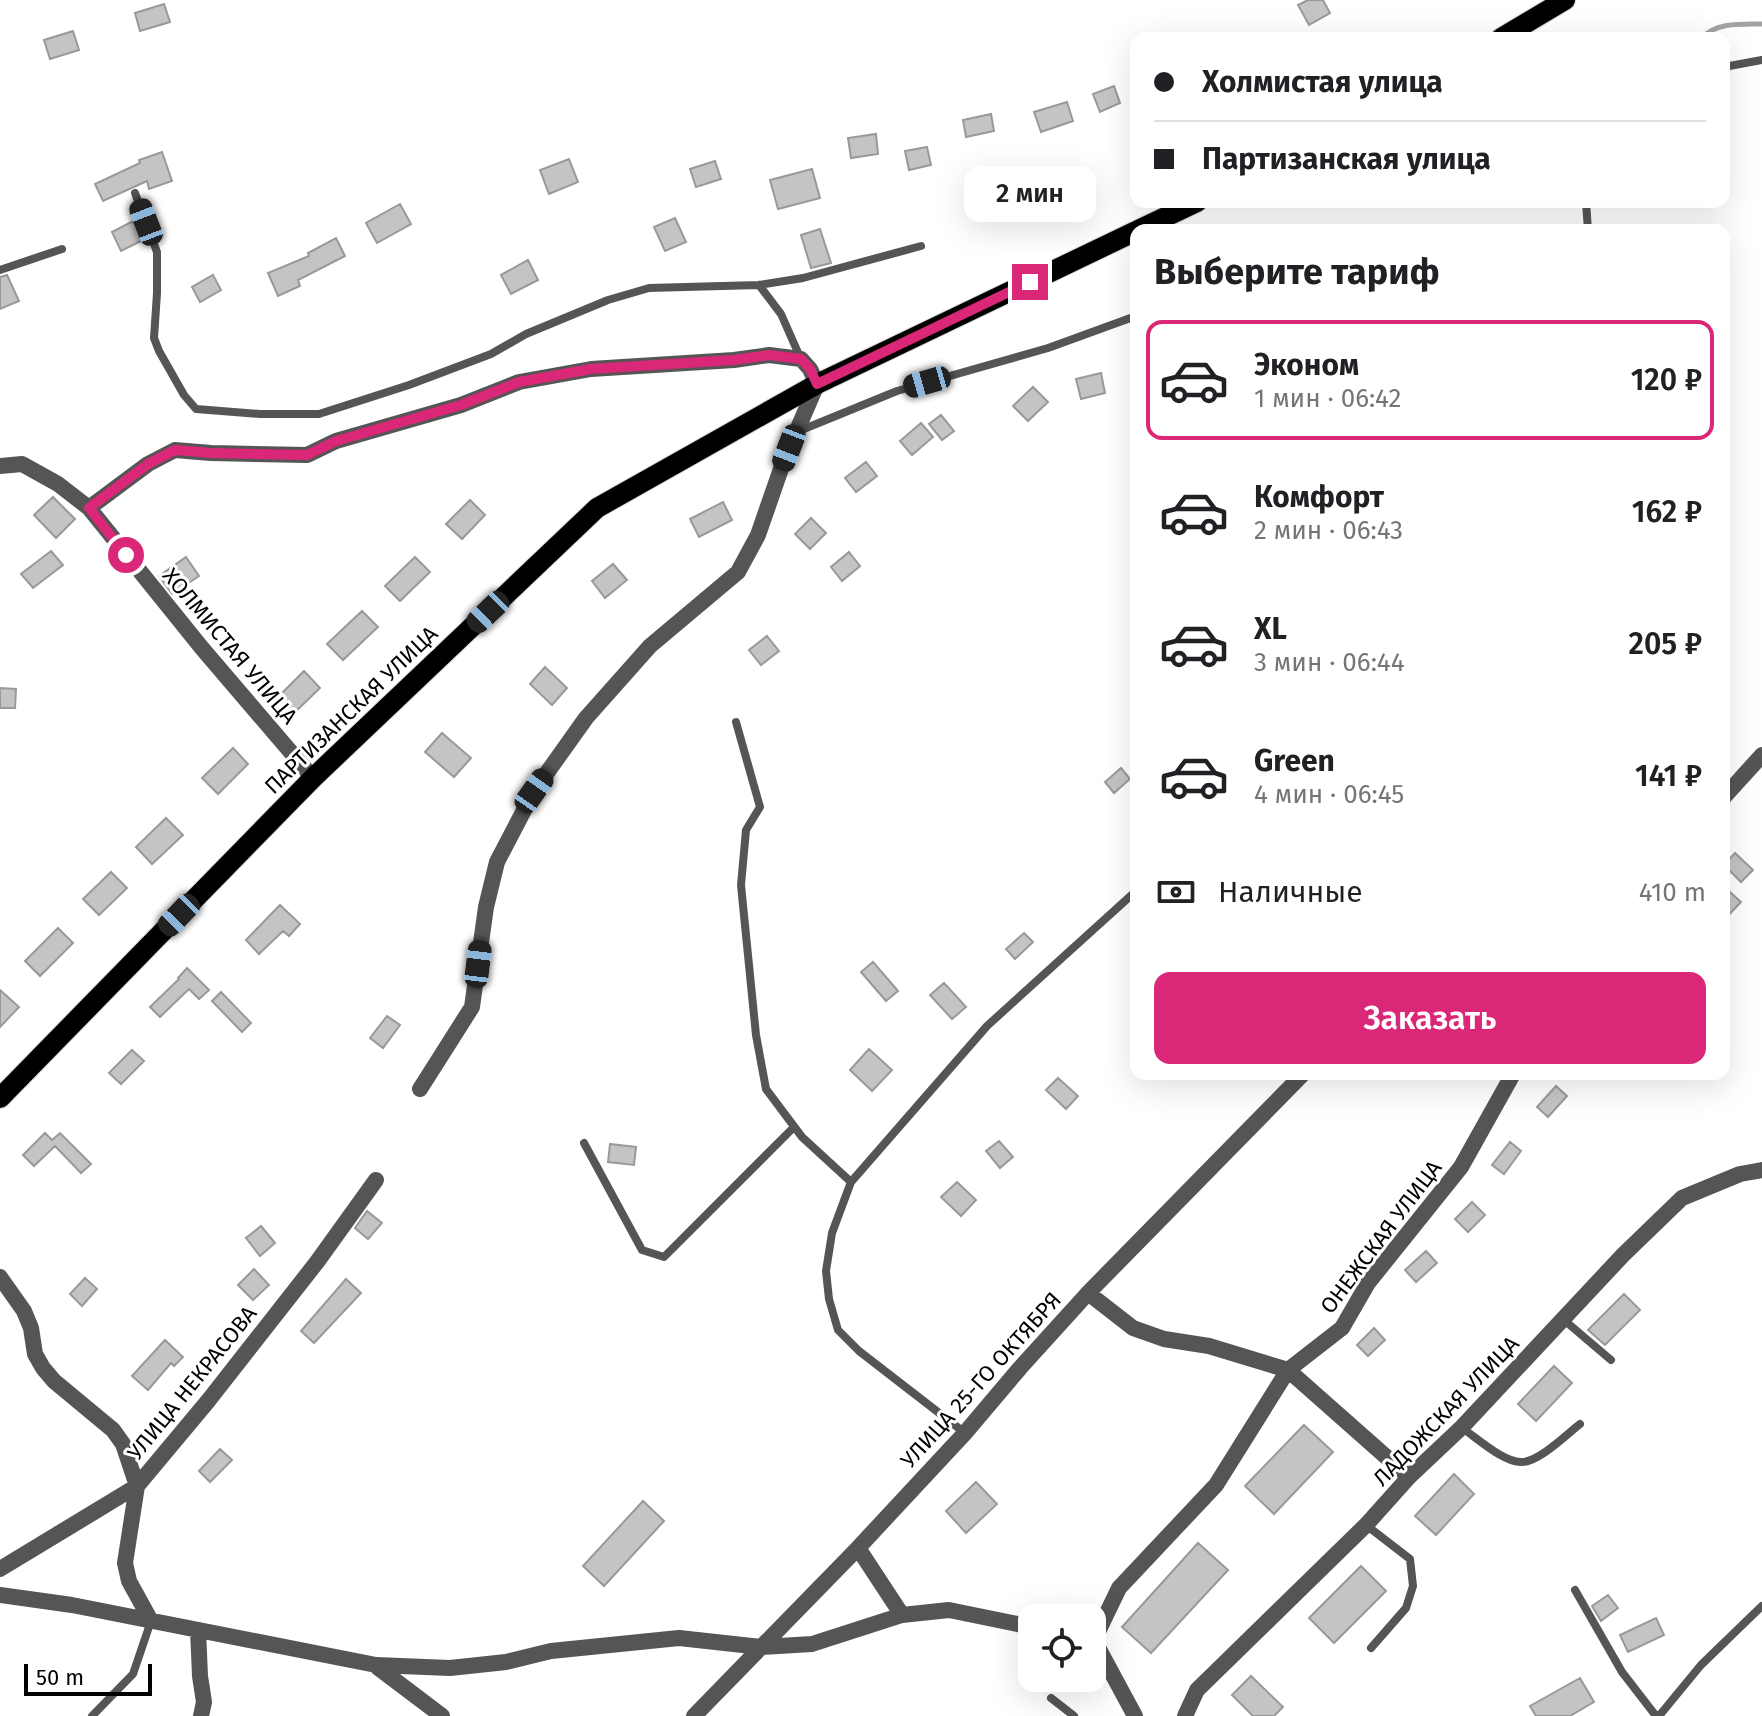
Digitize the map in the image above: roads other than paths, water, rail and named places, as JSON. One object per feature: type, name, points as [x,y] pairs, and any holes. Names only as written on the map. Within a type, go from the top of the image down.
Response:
[{"type":"main road","points":[[1511,32],[1565,0]]},
{"type":"main road","name":"ПАРТИЗАНСКАЯ УЛИЦА","points":[[1150,224],[1184,208]]},
{"type":"main road","name":"ПАРТИЗАНСКАЯ УЛИЦА","points":[[0,1098],[313,778],[597,508],[817,384],[1130,233]]},
{"type":"street","points":[[89,508],[148,464],[175,450],[307,455],[336,441],[461,405],[519,382],[591,369],[769,355],[801,359],[810,369],[817,384],[795,432],[758,535],[738,572],[650,646],[586,718],[534,791],[497,862],[486,907],[472,1007],[420,1089]]},
{"type":"street","name":"ХОЛМИСТАЯ УЛИЦА","points":[[0,466],[22,464],[58,484],[89,508],[201,647],[313,778]]},
{"type":"street","points":[[1730,790],[1762,755]]},
{"type":"street","name":"УЛИЦА 25-ГО ОКТЯБРЯ","points":[[694,1716],[858,1548],[965,1433],[1088,1293],[1297,1080]]},
{"type":"street","name":"ОНЕЖСКАЯ УЛИЦА","points":[[1106,1614],[1119,1588],[1216,1485],[1288,1370],[1342,1328],[1368,1283],[1461,1167],[1510,1080]]},
{"type":"street","name":"ЛАДОЖСКАЯ УЛИЦА","points":[[1185,1716],[1197,1690],[1366,1525],[1623,1255],[1682,1198],[1740,1174],[1762,1170]]},
{"type":"street","name":"УЛИЦА НЕКРАСОВА","points":[[0,1569],[137,1486],[317,1262],[376,1180]]},
{"type":"street","points":[[0,1277],[24,1311],[31,1328],[35,1354],[43,1368],[54,1381],[113,1430],[123,1444],[137,1486],[125,1563],[129,1581],[151,1621]]},
{"type":"street","points":[[1088,1293],[1133,1328],[1164,1339],[1209,1346],[1288,1370],[1409,1477]]},
{"type":"street","points":[[858,1548],[902,1615]]},
{"type":"street","points":[[0,1595],[72,1605],[376,1665],[450,1668],[506,1662],[551,1651],[679,1638],[761,1647],[812,1644],[902,1615],[949,1610],[1018,1624]]},
{"type":"street","points":[[198,1630],[204,1702],[201,1716]]},
{"type":"street","points":[[1106,1663],[1135,1716]]},
{"type":"street","points":[[376,1665],[442,1716]]},
{"type":"lane","points":[[1730,66],[1762,60]]},
{"type":"lane","points":[[135,193],[157,252],[154,338],[177,384],[196,409],[260,414],[319,414],[409,385],[491,354],[526,334],[608,300],[649,288],[759,285],[803,278],[921,246]]},
{"type":"lane","points":[[0,270],[62,249]]},
{"type":"lane","points":[[759,285],[781,314],[801,359]]},
{"type":"lane","points":[[795,432],[897,391],[1048,348],[1130,318]]},
{"type":"lane","points":[[736,722],[760,807],[746,830],[741,885],[756,1035],[766,1089],[802,1137],[851,1182]]},
{"type":"lane","points":[[965,1433],[859,1351],[838,1330],[829,1299],[826,1271],[832,1233],[851,1182],[987,1026],[1130,896]]},
{"type":"lane","points":[[584,1143],[642,1250],[664,1257],[794,1127]]},
{"type":"lane","points":[[1564,1320],[1611,1360]]},
{"type":"lane","points":[[1462,1427],[1501,1456],[1521,1463],[1536,1459],[1580,1424]]},
{"type":"lane","points":[[1366,1525],[1410,1559],[1413,1586],[1406,1608],[1371,1648]]},
{"type":"lane","points":[[1575,1590],[1622,1672],[1657,1716],[1701,1665],[1762,1606]]},
{"type":"lane","points":[[92,1716],[133,1674],[151,1621]]},
{"type":"lane","points":[[1051,1698],[1074,1716]]},
{"type":"waterway","points":[[1710,32],[1738,24],[1762,24]]}]
